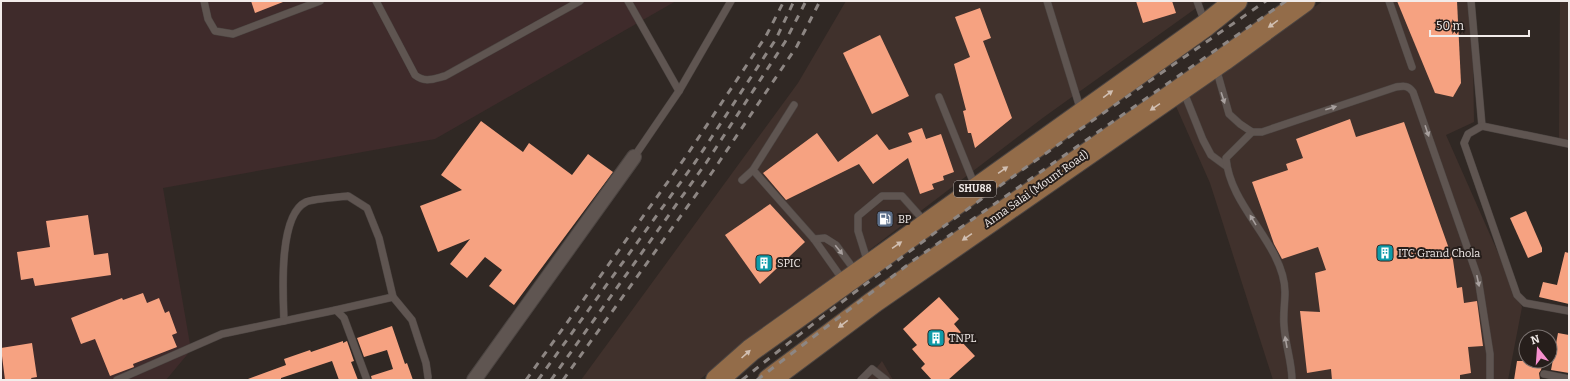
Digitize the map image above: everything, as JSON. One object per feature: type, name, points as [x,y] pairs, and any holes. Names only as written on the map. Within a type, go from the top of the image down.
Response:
[{"type":"main road","name":"SHU88","points":[[717,380],[751,350],[1206,25],[1236,1]]},
{"type":"main road","name":"Anna Salai (Mount Road)","points":[[770,380],[881,296],[1223,60],[1304,1]]},
{"type":"street","points":[[474,380],[634,157]]},
{"type":"lane","points":[[204,1],[208,19],[215,31],[233,34],[320,1]]},
{"type":"lane","points":[[376,1],[415,75],[422,80],[445,76],[580,1]]},
{"type":"lane","points":[[628,1],[679,91]]},
{"type":"lane","points":[[634,157],[679,91],[731,1]]},
{"type":"lane","points":[[1047,1],[1081,114]]},
{"type":"lane","points":[[1197,1],[1206,25]]},
{"type":"lane","points":[[1390,1],[1412,67]]},
{"type":"lane","points":[[1471,1],[1482,126]]},
{"type":"lane","points":[[1223,60],[1218,75],[1229,114],[1252,132],[1262,132],[1396,87],[1407,86],[1411,88],[1414,92],[1478,278],[1490,354],[1490,380]]},
{"type":"lane","points":[[1182,88],[1203,140],[1211,155],[1226,166]]},
{"type":"lane","points":[[939,96],[976,188]]},
{"type":"lane","points":[[742,180],[753,170],[794,105]]},
{"type":"lane","points":[[1569,144],[1482,126],[1468,134],[1464,144],[1517,295],[1525,303],[1569,310]]},
{"type":"lane","points":[[1252,132],[1226,158],[1226,166],[1234,187],[1276,257],[1282,274],[1285,289],[1284,325],[1292,369],[1292,380]]},
{"type":"lane","points":[[753,170],[814,240],[838,273],[858,273]]},
{"type":"lane","points":[[284,321],[282,287],[284,249],[293,213],[306,202],[348,196],[367,208],[379,238],[393,298],[412,320],[426,363],[428,377]]},
{"type":"lane","points":[[858,273],[858,216],[882,196],[902,196],[926,224]]},
{"type":"lane","points":[[814,240],[825,238],[836,245],[858,273]]},
{"type":"lane","points":[[117,380],[222,334],[393,298]]},
{"type":"lane","points":[[336,310],[344,318],[367,380]]},
{"type":"lane","points":[[861,380],[872,369],[886,380]]},
{"type":"lane","points":[[1544,374],[1569,379]]},
{"type":"shaded area","points":[[1,1],[676,1],[435,139],[163,188],[191,350],[166,380],[1,380]]},
{"type":"shaded area","points":[[846,1],[1206,1],[1044,117],[699,380],[581,380],[798,83]]},
{"type":"shaded area","points":[[1323,1],[1472,1],[1474,122],[1446,135],[1522,307],[1508,380],[1273,380],[1210,183],[1175,104]]},
{"type":"shaded area","points":[[1560,1],[1569,1],[1569,147],[1559,145]]},
{"type":"shaded area","points":[[882,361],[893,380],[867,380]]},
{"type":"building","points":[[251,1],[283,1],[283,2],[255,13]]},
{"type":"building","points":[[1136,1],[1172,1],[1176,13],[1143,23]]},
{"type":"building","points":[[1397,1],[1457,1],[1461,83],[1453,97],[1435,93]]},
{"type":"building","points":[[980,8],[991,38],[983,41],[1012,118],[975,148],[971,133],[968,133],[963,111],[966,110],[954,64],[970,57],[955,17]]},
{"type":"building","points":[[880,35],[909,96],[872,114],[843,53]]},
{"type":"building","name":"ITC Grand Chola","points":[[1350,119],[1356,137],[1404,122],[1453,260],[1457,288],[1462,287],[1464,303],[1477,301],[1483,346],[1468,347],[1471,373],[1460,375],[1460,380],[1332,380],[1331,369],[1307,373],[1300,311],[1320,312],[1315,273],[1326,270],[1318,247],[1282,259],[1274,244],[1252,182],[1288,170],[1286,164],[1303,158],[1296,139]]},
{"type":"building","points":[[481,121],[523,152],[529,143],[572,175],[588,154],[613,172],[514,305],[489,286],[502,270],[485,257],[467,278],[450,264],[470,239],[438,252],[420,206],[462,190],[441,175]]},
{"type":"building","points":[[922,128],[926,139],[941,134],[954,172],[943,176],[944,180],[932,184],[934,189],[920,194],[908,158],[873,184],[859,164],[786,200],[763,173],[817,133],[838,162],[877,134],[889,150],[912,142],[908,133]]},
{"type":"building","name":"SPIC","points":[[770,204],[805,242],[760,284],[725,235]]},
{"type":"building","points":[[1526,211],[1542,248],[1542,252],[1528,258],[1510,218]]},
{"type":"building","points":[[88,215],[94,255],[108,253],[111,275],[35,286],[33,278],[21,280],[17,252],[50,247],[46,221]]},
{"type":"building","points":[[1565,252],[1569,253],[1569,304],[1539,297],[1543,282],[1557,285]]},
{"type":"building","points":[[143,293],[147,303],[159,298],[165,313],[169,311],[177,333],[172,335],[177,347],[133,364],[134,367],[110,376],[95,339],[81,344],[71,318],[122,298],[123,300]]},
{"type":"building","name":"TNPL","points":[[939,297],[959,319],[954,324],[964,336],[960,340],[975,356],[948,380],[932,380],[921,368],[925,364],[912,349],[917,345],[903,329]]},
{"type":"building","points":[[392,326],[405,364],[407,363],[413,380],[372,380],[371,376],[393,369],[387,350],[364,357],[357,338]]},
{"type":"building","points":[[1558,333],[1569,335],[1569,373],[1551,370],[1558,369]]},
{"type":"building","points":[[343,341],[343,343],[347,341],[354,361],[351,362],[358,380],[339,380],[332,361],[281,378],[281,380],[248,380],[286,365],[284,359]]},
{"type":"building","points":[[32,343],[37,377],[31,378],[32,380],[5,380],[1,348]]},
{"type":"building","points":[[1517,361],[1518,369],[1541,369],[1539,373],[1540,380],[1514,380]]},
{"type":"railway","points":[[526,380],[687,155],[766,36],[784,1]]},
{"type":"railway","points":[[538,380],[696,161],[776,39],[794,1]]},
{"type":"railway","points":[[551,380],[706,163],[785,42],[806,1]]},
{"type":"railway","points":[[563,380],[713,171],[797,46],[820,1]]},
{"type":"railway","points":[[742,380],[805,330],[935,233],[1066,139],[1266,1]]},
{"type":"railway","points":[[757,380],[914,260],[1286,1]]},
{"type":"place","name":"BP","points":[[885,219]]},
{"type":"place","name":"ITC Grand Chola","points":[[1385,253]]},
{"type":"place","name":"SPIC","points":[[764,263]]},
{"type":"place","name":"TNPL","points":[[936,338]]}]
